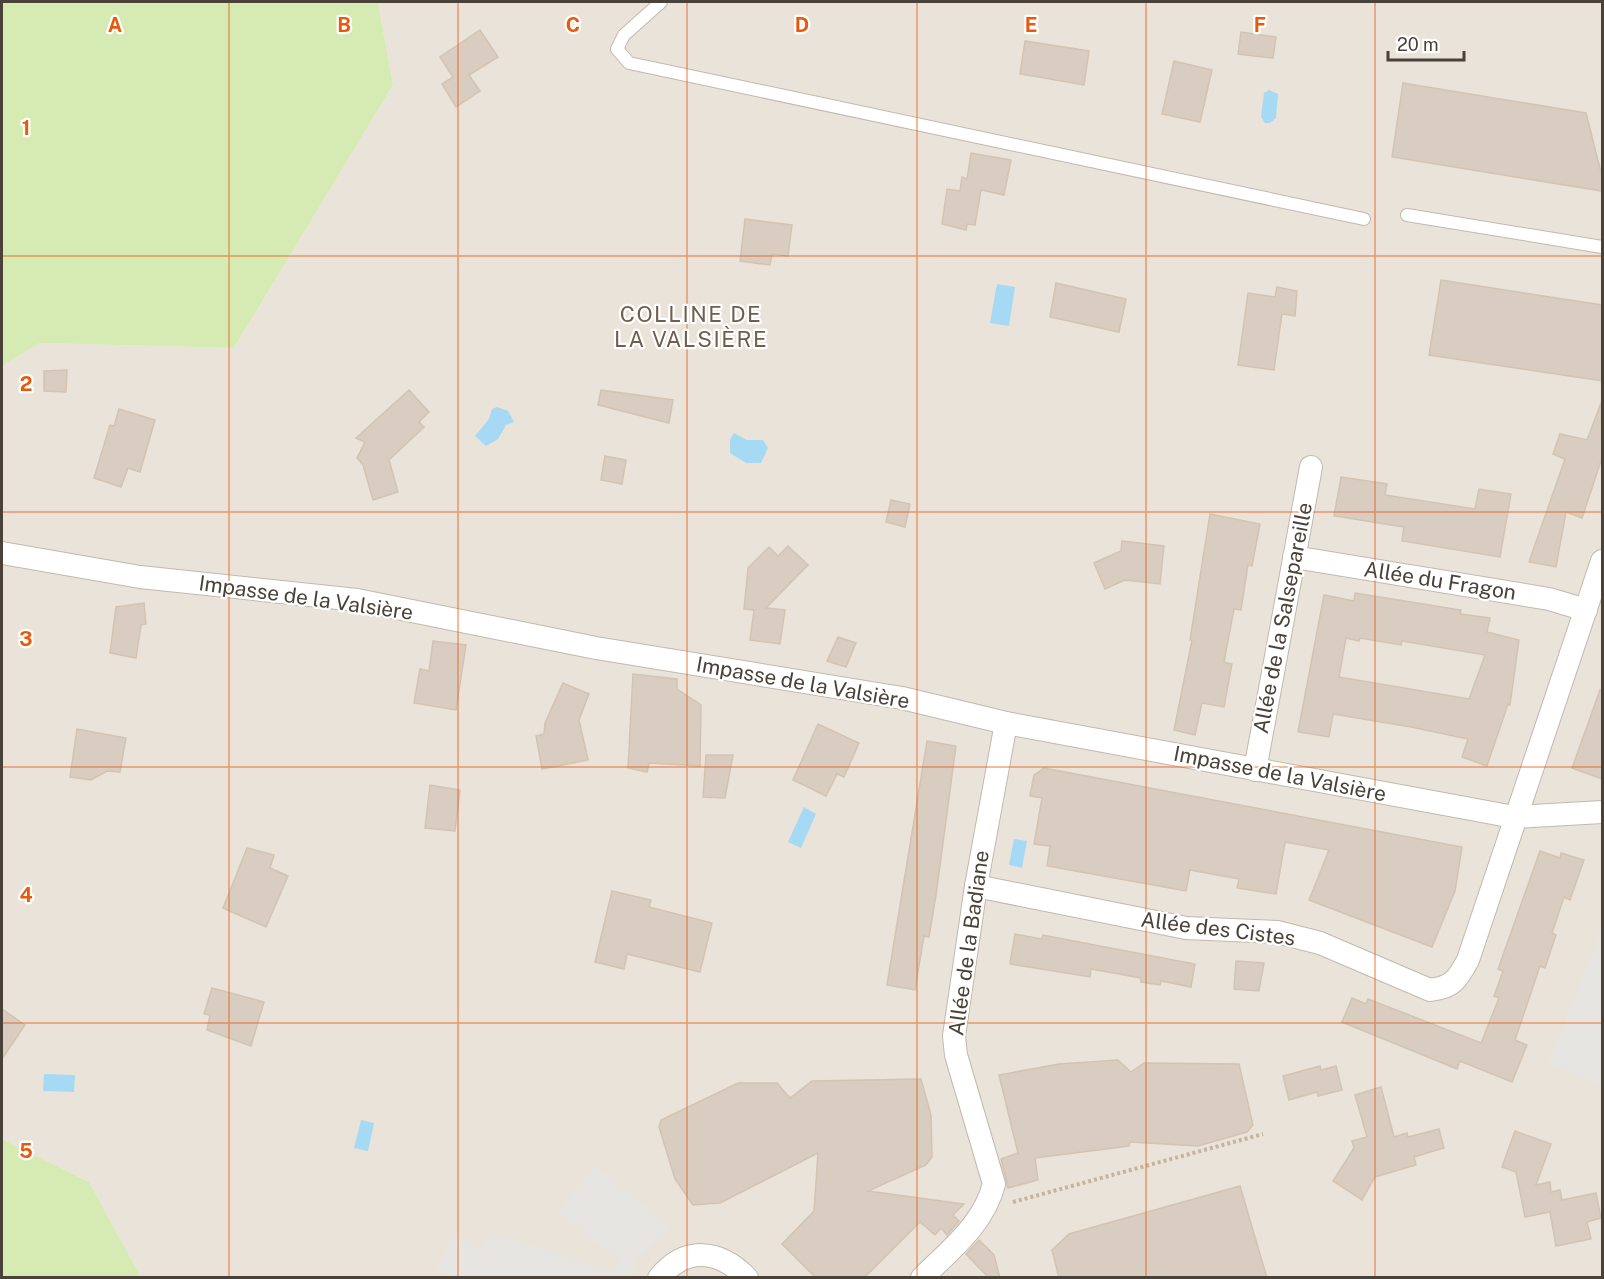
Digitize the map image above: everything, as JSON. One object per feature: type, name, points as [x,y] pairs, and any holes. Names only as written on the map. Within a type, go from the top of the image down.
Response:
[{"type":"street","name":"Allée de la Salsepareille","points":[[1255,770],[1311,467]]},
{"type":"street","name":"Impasse de la Valsière","points":[[2,553],[140,577],[357,600],[596,648],[902,698],[1006,723],[1515,817],[1602,812]]},
{"type":"street","name":"Allée du Fragon","points":[[1294,557],[1549,599],[1586,610]]},
{"type":"street","name":"Allée des Cistes","points":[[976,886],[1186,928],[1277,932],[1320,943],[1430,990],[1445,988],[1457,979],[1468,960],[1602,561]]},
{"type":"street","name":"Allée de la Badiane","points":[[989,1205],[994,1184],[990,1164],[956,1055],[954,1036],[976,886],[1006,723]]},
{"type":"street","points":[[922,1278],[969,1231],[989,1205]]},
{"type":"street","points":[[660,1278],[672,1265],[700,1254],[724,1258],[747,1278]]},
{"type":"lane","points":[[661,2],[624,35],[617,49],[629,63],[1364,219]]},
{"type":"lane","points":[[1407,215],[1602,247]]},
{"type":"path","points":[[989,1205],[1011,1203],[1263,1134]]},
{"type":"shaded area","points":[[378,2],[1602,2],[1602,1277],[141,1277],[89,1182],[2,1139],[2,366],[40,343],[234,348],[393,85]]},
{"type":"shaded area","points":[[1602,919],[1602,1084],[1548,1063],[1596,944]]},
{"type":"shaded area","points":[[595,1167],[671,1228],[637,1259],[630,1277],[456,1278],[437,1270],[452,1235],[482,1251],[490,1233],[615,1272],[620,1260],[558,1212]]},
{"type":"green space","points":[[2,2],[378,2],[393,85],[234,348],[40,343],[2,366]]},
{"type":"green space","points":[[2,1139],[89,1182],[141,1277],[2,1277]]},
{"type":"water","points":[[1269,90],[1278,94],[1276,118],[1270,123],[1265,123],[1261,117],[1264,93]]},
{"type":"water","points":[[997,284],[1015,287],[1009,326],[990,323]]},
{"type":"water","points":[[497,407],[508,411],[514,422],[506,425],[498,439],[486,446],[475,436],[489,419],[492,409]]},
{"type":"water","points":[[734,433],[747,440],[763,440],[768,448],[761,463],[746,463],[730,453],[730,440]]},
{"type":"water","points":[[804,807],[816,814],[801,848],[788,842]]},
{"type":"water","points":[[1014,839],[1027,841],[1022,868],[1009,865]]},
{"type":"water","points":[[44,1074],[75,1075],[74,1092],[43,1091]]},
{"type":"water","points":[[361,1120],[374,1123],[368,1151],[354,1148]]},
{"type":"building","points":[[480,30],[498,57],[469,75],[480,91],[456,107],[442,84],[453,77],[440,57]]},
{"type":"building","points":[[1241,32],[1276,37],[1273,58],[1238,54]]},
{"type":"building","points":[[1025,41],[1089,51],[1084,85],[1020,74]]},
{"type":"building","points":[[1174,61],[1212,70],[1200,122],[1162,114]]},
{"type":"building","points":[[1403,83],[1586,113],[1602,176],[1602,191],[1392,157]]},
{"type":"building","points":[[971,153],[1011,160],[1004,195],[981,190],[975,225],[967,224],[966,230],[942,224],[947,189],[960,191],[962,177],[967,179]]},
{"type":"building","points":[[745,219],[792,225],[788,256],[772,254],[770,265],[740,261]]},
{"type":"building","points":[[1441,280],[1602,305],[1602,381],[1429,355]]},
{"type":"building","points":[[1056,283],[1126,299],[1119,332],[1050,317]]},
{"type":"building","points":[[1277,287],[1297,291],[1295,316],[1282,314],[1274,370],[1238,365],[1248,293],[1275,297]]},
{"type":"building","points":[[67,370],[66,392],[44,391],[44,371]]},
{"type":"building","points":[[409,390],[429,412],[419,422],[424,427],[389,460],[398,492],[373,500],[363,465],[357,458],[365,442],[356,438]]},
{"type":"building","points":[[601,390],[673,400],[669,423],[598,405]]},
{"type":"building","points":[[1601,403],[1602,458],[1582,518],[1566,512],[1556,567],[1529,562],[1565,459],[1553,454],[1560,434],[1587,440]]},
{"type":"building","points":[[119,409],[155,420],[140,472],[128,468],[121,487],[94,478],[110,425],[114,426]]},
{"type":"building","points":[[605,456],[626,460],[622,484],[601,480]]},
{"type":"building","points":[[1341,477],[1387,484],[1385,495],[1475,509],[1479,489],[1511,494],[1500,557],[1402,541],[1404,527],[1334,516]]},
{"type":"building","points":[[891,500],[910,504],[905,527],[886,522]]},
{"type":"building","points":[[1210,514],[1260,524],[1252,566],[1248,565],[1241,610],[1234,609],[1224,662],[1232,664],[1224,707],[1202,703],[1195,735],[1174,730],[1192,640],[1190,640]]},
{"type":"building","points":[[1122,541],[1164,546],[1160,584],[1125,580],[1105,589],[1094,563],[1121,551]]},
{"type":"building","points":[[788,546],[808,565],[766,608],[785,610],[780,644],[750,640],[754,610],[744,609],[748,568],[769,547],[778,556]]},
{"type":"building","points":[[1355,593],[1461,610],[1460,614],[1490,618],[1487,632],[1519,640],[1510,705],[1508,704],[1487,766],[1462,757],[1468,739],[1411,727],[1333,714],[1329,737],[1298,732],[1324,595],[1354,601]],"holes":[[[1346,638],[1359,641],[1360,638],[1401,645],[1402,641],[1485,655],[1469,699],[1339,677]]]},
{"type":"building","points":[[144,603],[146,624],[141,625],[136,658],[110,653],[116,607]]},
{"type":"building","points":[[838,637],[856,643],[846,667],[827,661]]},
{"type":"building","points":[[433,641],[466,645],[456,710],[414,703],[420,669],[429,671]]},
{"type":"building","points":[[633,674],[677,679],[677,689],[701,705],[700,766],[649,763],[647,772],[628,768]]},
{"type":"building","points":[[563,683],[589,694],[579,720],[588,760],[542,769],[536,736],[544,734],[545,723]]},
{"type":"building","points":[[1600,690],[1602,690],[1602,779],[1572,768]]},
{"type":"building","points":[[818,724],[859,743],[844,777],[837,774],[826,796],[793,780]]},
{"type":"building","points":[[77,729],[126,738],[120,772],[107,771],[91,780],[70,777]]},
{"type":"building","points":[[927,741],[956,746],[929,937],[924,936],[915,990],[887,985]]},
{"type":"building","points":[[706,755],[733,755],[725,798],[703,797]]},
{"type":"building","points":[[1044,768],[1462,847],[1455,891],[1432,947],[1309,900],[1329,850],[1285,842],[1276,894],[1237,888],[1239,879],[1190,870],[1186,891],[1047,866],[1050,846],[1034,844],[1042,798],[1030,796],[1034,775]]},
{"type":"building","points":[[430,785],[460,790],[455,831],[425,828]]},
{"type":"building","points":[[247,848],[274,855],[270,868],[288,876],[266,927],[223,908]]},
{"type":"building","points":[[1540,851],[1560,858],[1561,853],[1584,860],[1570,900],[1564,897],[1552,933],[1556,935],[1545,968],[1540,966],[1515,1040],[1527,1045],[1512,1082],[1460,1061],[1457,1069],[1342,1022],[1352,998],[1366,1004],[1368,999],[1481,1043],[1499,998],[1494,996],[1503,971],[1498,969]]},
{"type":"building","points":[[612,891],[651,900],[649,907],[712,923],[700,972],[627,954],[624,969],[595,962]]},
{"type":"building","points":[[1015,934],[1042,939],[1043,935],[1195,964],[1191,987],[1161,981],[1160,985],[1141,982],[1141,978],[1091,969],[1090,977],[1010,964]]},
{"type":"building","points":[[1236,961],[1264,963],[1259,991],[1234,989]]},
{"type":"building","points":[[212,988],[264,1002],[251,1046],[207,1030],[210,1015],[204,1014]]},
{"type":"building","points":[[2,1009],[25,1025],[2,1059]]},
{"type":"building","points":[[1118,1060],[1131,1072],[1144,1063],[1239,1064],[1253,1125],[1247,1132],[1198,1146],[1130,1142],[1129,1146],[1035,1158],[1038,1180],[1008,1188],[1001,1159],[1018,1153],[999,1075],[1059,1064]]},
{"type":"building","points":[[1320,1066],[1321,1070],[1336,1066],[1342,1090],[1318,1096],[1317,1092],[1289,1100],[1283,1076]]},
{"type":"building","points":[[921,1079],[931,1115],[932,1157],[926,1165],[868,1191],[964,1204],[953,1215],[959,1221],[947,1235],[941,1228],[935,1235],[920,1222],[864,1278],[816,1278],[782,1244],[814,1211],[818,1153],[720,1203],[693,1205],[675,1179],[659,1127],[661,1120],[738,1083],[777,1083],[790,1098],[812,1081]]},
{"type":"building","points":[[1381,1087],[1394,1137],[1407,1133],[1408,1137],[1439,1129],[1444,1148],[1414,1157],[1416,1165],[1375,1177],[1362,1200],[1333,1181],[1354,1148],[1352,1141],[1367,1137],[1355,1095]]},
{"type":"building","points":[[1515,1131],[1551,1144],[1536,1185],[1550,1182],[1551,1192],[1560,1190],[1562,1200],[1596,1193],[1601,1218],[1587,1222],[1591,1239],[1556,1246],[1550,1212],[1525,1217],[1516,1172],[1502,1167]]},
{"type":"building","points":[[1240,1186],[1267,1278],[1059,1278],[1052,1250],[1069,1234]]},
{"type":"building","points":[[979,1240],[994,1255],[1000,1278],[989,1278],[966,1254]]},
{"type":"district","name":"COLLINE DE LA VALSIÈRE","points":[[691,326]]}]
